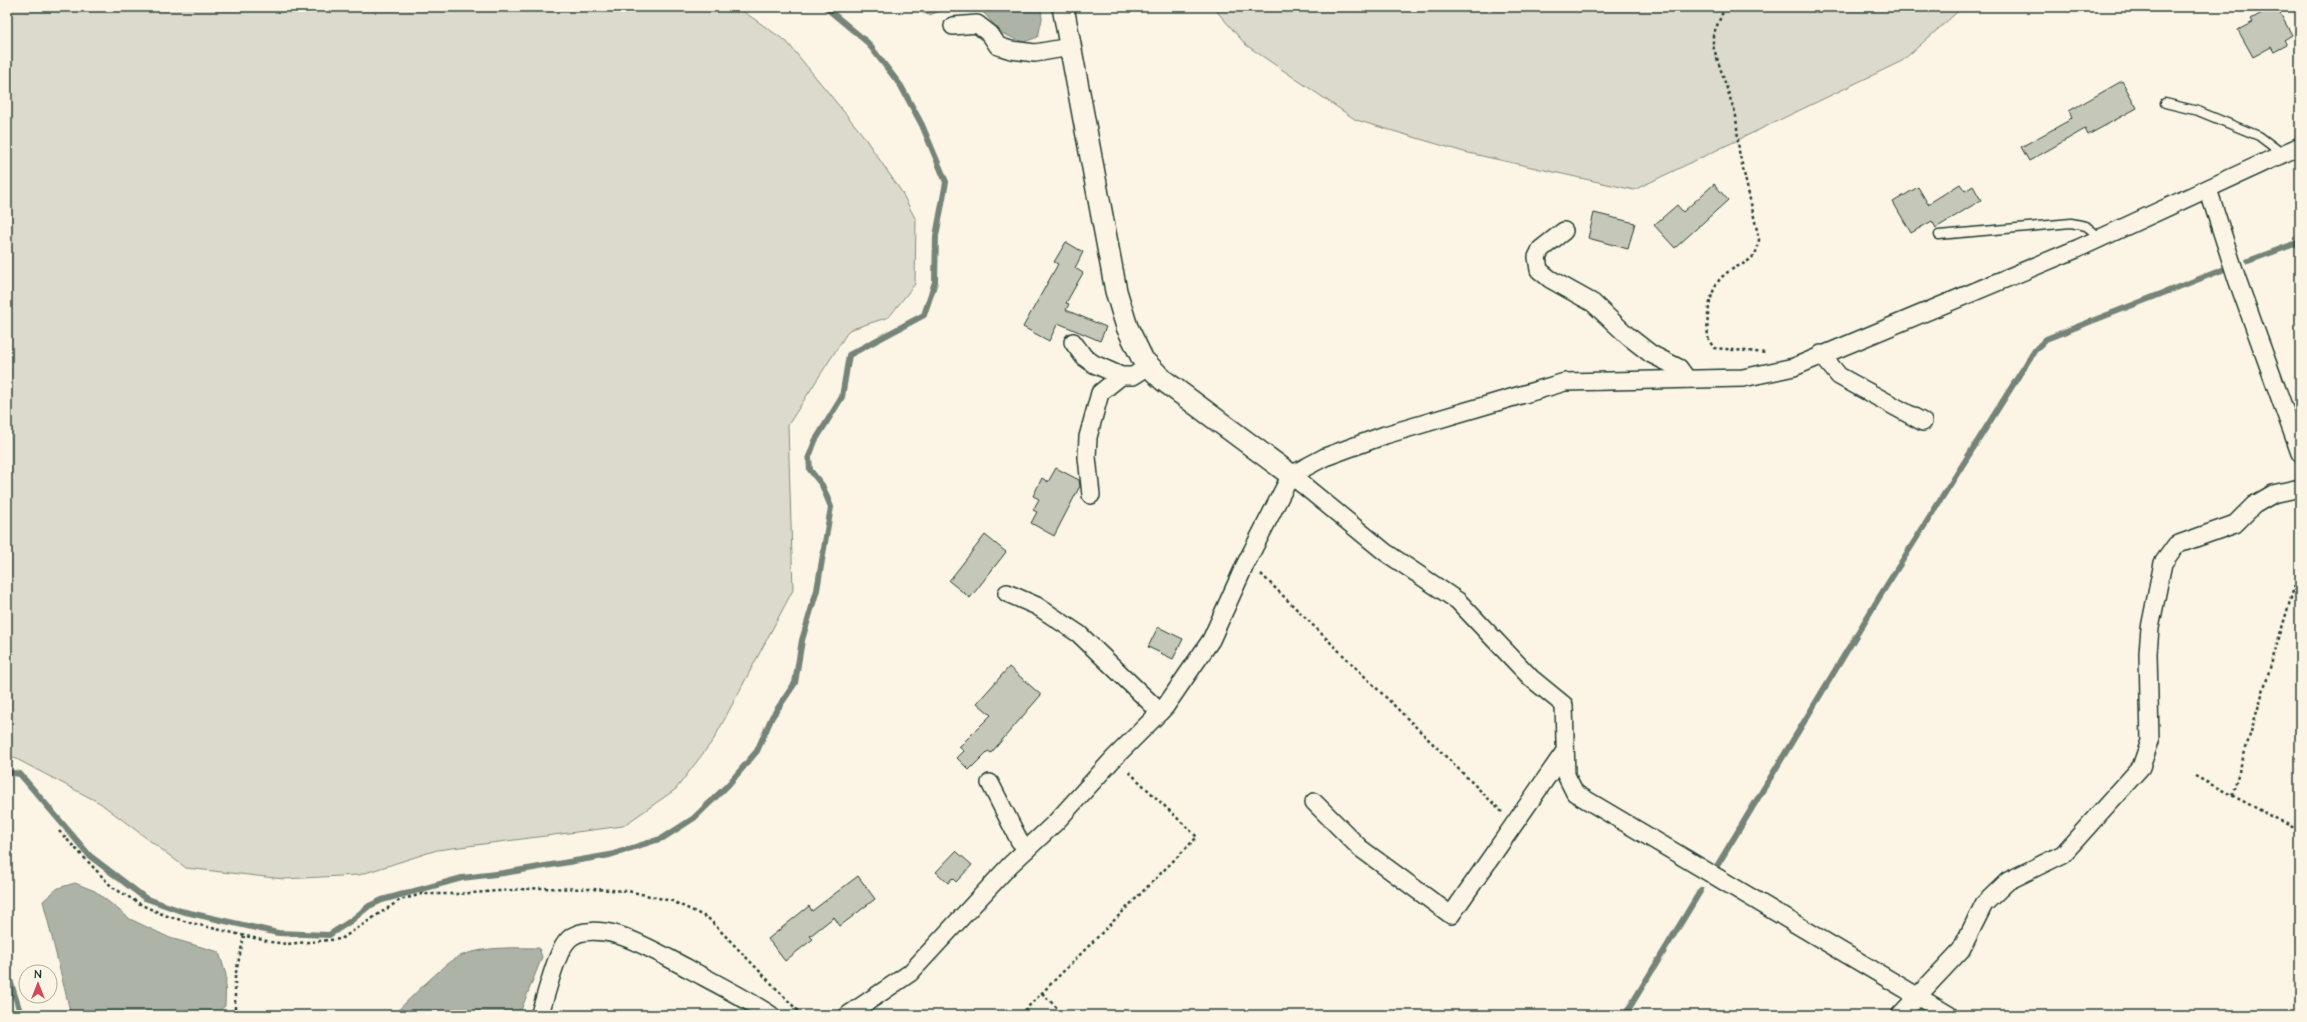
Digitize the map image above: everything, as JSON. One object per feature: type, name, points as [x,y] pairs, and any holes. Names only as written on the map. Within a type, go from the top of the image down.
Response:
[{"type":"street","points":[[1063,7],[1116,291],[1127,327],[1143,360],[1164,380],[1291,475],[1385,552],[1458,601],[1531,678],[1564,705],[1566,775],[1575,793],[1916,997],[1949,1015]]},
{"type":"street","points":[[954,26],[977,24],[990,34],[998,46],[1011,50],[1035,53],[1070,47]]},
{"type":"street","points":[[848,1015],[910,973],[1027,849],[1056,822],[1114,758],[1160,712],[1211,640],[1247,560],[1291,475],[1325,457],[1385,435],[1565,382],[1743,378],[1794,367],[1821,354],[2102,238],[2300,146]]},
{"type":"street","points":[[2208,189],[2237,278],[2300,453]]},
{"type":"street","points":[[1564,231],[1541,249],[1537,257],[1539,270],[1550,279],[1593,303],[1628,336],[1651,354],[1679,368],[1687,380]]},
{"type":"street","points":[[1073,342],[1084,357],[1094,364],[1121,376],[1134,376],[1149,366]]},
{"type":"street","points":[[1821,354],[1839,376],[1923,422]]},
{"type":"street","points":[[1091,495],[1088,437],[1100,393],[1121,376]]},
{"type":"street","points":[[1900,1015],[1961,950],[1984,904],[2008,881],[2063,854],[2141,767],[2150,741],[2148,653],[2150,628],[2163,563],[2169,554],[2176,545],[2235,524],[2254,505],[2273,494],[2300,488]]},
{"type":"street","points":[[1006,593],[1036,606],[1079,634],[1160,712]]},
{"type":"street","points":[[1314,802],[1360,848],[1451,915],[1565,751]]},
{"type":"street","points":[[990,783],[1019,840],[1027,849]]},
{"type":"street","points":[[539,1015],[558,959],[568,940],[576,934],[586,931],[617,935],[648,948],[750,1001],[771,1015]]},
{"type":"lane","points":[[2165,103],[2198,111],[2259,136],[2283,154]]},
{"type":"lane","points":[[1939,235],[2071,223],[2086,226],[2102,238]]},
{"type":"path","points":[[1725,7],[1713,35],[1713,46],[1736,116],[1740,151],[1759,239],[1758,250],[1751,260],[1722,276],[1716,286],[1711,302],[1708,339],[1714,348],[1787,356],[1794,367]]},
{"type":"path","points":[[1247,560],[1514,823]]},
{"type":"path","points":[[2232,795],[2300,571]]},
{"type":"path","points":[[1020,1015],[1197,837],[1114,758]]},
{"type":"path","points":[[2195,776],[2300,831]]},
{"type":"path","points":[[59,831],[112,887],[142,905],[164,915],[244,936],[287,944],[341,939],[400,900],[422,894],[458,894],[540,888],[628,891],[672,901],[708,918],[802,1015]]},
{"type":"path","points":[[235,1015],[236,977],[244,936]]},
{"type":"path","points":[[1042,993],[1064,1015]]},
{"type":"shaded area","points":[[7,7],[737,7],[787,42],[862,134],[901,191],[916,220],[915,284],[889,317],[849,330],[788,425],[793,590],[714,739],[676,789],[623,826],[437,850],[359,875],[284,879],[186,868],[100,803],[7,754]]},
{"type":"shaded area","points":[[907,7],[941,7],[940,11],[929,15]]},
{"type":"shaded area","points":[[967,7],[1041,7],[1042,19],[1038,37],[1024,42],[1015,39],[1001,33],[984,13]]},
{"type":"shaded area","points":[[1213,7],[1963,7],[1902,61],[1634,190],[1464,152],[1356,120],[1246,45]]},
{"type":"shaded area","points":[[75,883],[95,891],[130,919],[170,938],[219,952],[226,975],[225,1006],[218,1012],[198,1015],[71,1015],[43,901],[58,888]]},
{"type":"shaded area","points":[[539,948],[542,957],[519,1015],[393,1015],[445,966],[460,956],[489,949]]},
{"type":"building","points":[[2277,8],[2292,35],[2284,40],[2287,45],[2274,52],[2271,47],[2253,57],[2238,30],[2253,22],[2251,19],[2269,9],[2270,12]]},
{"type":"building","points":[[2122,81],[2137,108],[2088,135],[2085,129],[2029,161],[2021,147],[2068,121],[2072,117],[2069,111]]},
{"type":"building","points":[[1714,184],[1728,200],[1675,248],[1654,225],[1677,205],[1683,212]]},
{"type":"building","points":[[1960,184],[1965,191],[1973,186],[1981,200],[1936,228],[1932,221],[1911,233],[1893,202],[1918,187],[1928,204]]},
{"type":"building","points":[[1594,213],[1635,223],[1628,249],[1588,238]]},
{"type":"building","points":[[1066,242],[1083,252],[1075,268],[1083,273],[1066,303],[1069,304],[1066,310],[1106,327],[1100,341],[1058,323],[1049,341],[1023,327],[1058,264],[1054,262]]},
{"type":"building","points":[[1056,468],[1079,480],[1080,486],[1054,536],[1031,523],[1037,512],[1033,510],[1039,499],[1033,496],[1042,478],[1048,482]]},
{"type":"building","points":[[985,535],[1006,552],[970,598],[949,581]]},
{"type":"building","points":[[1158,627],[1183,639],[1173,659],[1148,647]]},
{"type":"building","points":[[1009,667],[1041,695],[991,753],[988,751],[969,770],[957,758],[964,751],[959,747],[991,715],[977,703]]},
{"type":"building","points":[[956,851],[972,865],[956,882],[952,878],[948,883],[936,872]]},
{"type":"building","points":[[858,876],[875,899],[840,926],[834,917],[810,936],[813,939],[785,961],[768,939],[809,906],[812,911]]},
{"type":"waterway","points":[[7,772],[20,774],[90,856],[145,898],[181,911],[278,933],[329,935],[352,920],[369,906],[382,900],[462,878],[504,873],[610,855],[663,838],[694,818],[728,785],[757,751],[772,717],[795,683],[802,640],[817,590],[831,507],[822,485],[810,470],[809,457],[815,441],[842,397],[849,355],[924,315],[935,282],[936,236],[946,182],[922,125],[901,86],[867,42],[825,7]]},
{"type":"waterway","points":[[2248,261],[2300,242]]},
{"type":"waterway","points":[[1717,866],[1880,596],[2035,350],[2046,339],[2222,270]]},
{"type":"waterway","points":[[1625,1015],[1701,890]]},
{"type":"waterway","points":[[7,971],[21,1015]]}]
